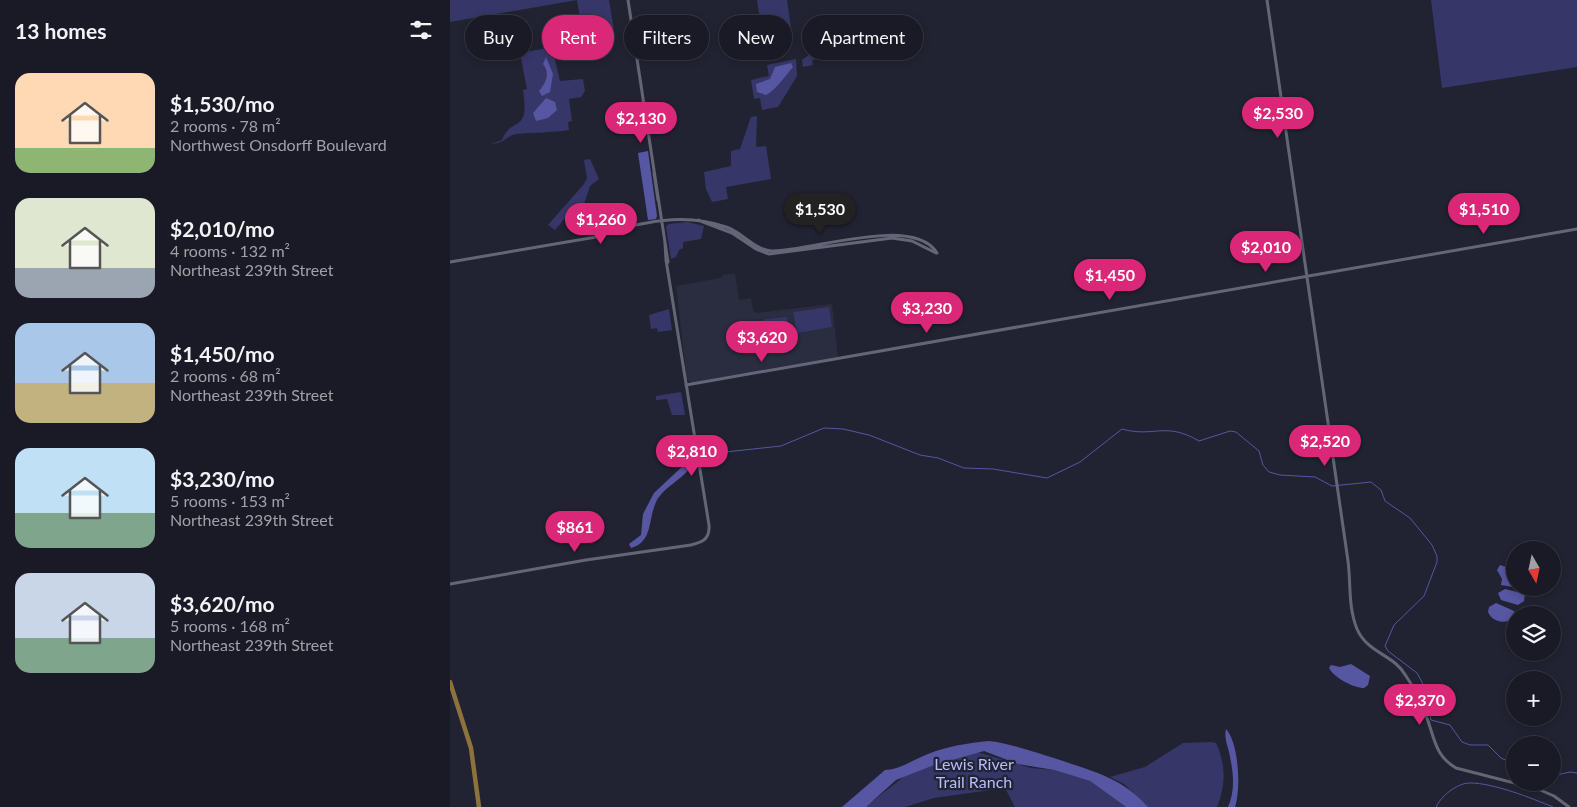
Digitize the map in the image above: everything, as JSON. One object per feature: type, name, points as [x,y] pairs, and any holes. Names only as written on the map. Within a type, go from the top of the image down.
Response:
[{"type":"main road","points":[[450,682],[471,748],[479,807]]},
{"type":"street","points":[[450,584],[586,560],[691,545],[702,542],[708,536],[709,525],[661,221],[658,200],[660,197],[654,173],[645,112],[643,110],[628,0]]},
{"type":"street","points":[[1267,0],[1350,574],[1351,609],[1359,634],[1370,648],[1404,671],[1428,720],[1437,750],[1443,758],[1456,768],[1547,792],[1569,807]]},
{"type":"street","points":[[450,262],[596,237],[617,230],[683,218],[697,220],[739,232],[758,246],[769,251],[892,235],[922,242],[937,253],[912,241],[892,238],[769,254],[756,249],[732,233],[697,220]]},
{"type":"street","points":[[686,385],[1577,229]]},
{"type":"shaded area","points":[[545,60],[547,60],[553,74],[550,92],[542,96],[539,91],[547,75],[543,64]]},
{"type":"shaded area","points":[[791,63],[793,67],[773,90],[766,95],[757,92],[756,84],[770,79],[775,67]]},
{"type":"shaded area","points":[[546,98],[555,102],[557,110],[548,118],[536,121],[533,113]]},
{"type":"shaded area","points":[[648,151],[657,216],[656,219],[648,220],[638,153]]},
{"type":"shaded area","points":[[735,273],[739,300],[751,298],[753,310],[756,313],[832,304],[838,357],[692,383],[687,380],[676,286],[720,278],[724,275]]},
{"type":"shaded area","points":[[686,463],[692,465],[684,475],[659,496],[649,529],[643,541],[631,548],[629,544],[641,535],[643,514],[654,493]]},
{"type":"shaded area","points":[[1500,565],[1506,567],[1506,586],[1501,585],[1502,579],[1497,570]]},
{"type":"shaded area","points":[[1506,589],[1506,596],[1525,596],[1524,601],[1518,605],[1501,600],[1498,593]]},
{"type":"shaded area","points":[[1496,603],[1506,607],[1506,621],[1496,620],[1490,616],[1488,612],[1489,607]]},
{"type":"shaded area","points":[[1351,664],[1370,676],[1368,685],[1364,688],[1345,682],[1329,668],[1331,665],[1340,667]]},
{"type":"shaded area","points":[[1226,729],[1234,745],[1238,766],[1238,789],[1235,807],[1228,807],[1231,800],[1233,773]]},
{"type":"shaded area","points":[[989,741],[1007,744],[1082,767],[1117,782],[1138,797],[1148,807],[1126,807],[1090,781],[1054,770],[1018,764],[984,751],[934,765],[896,780],[866,807],[842,807],[885,770],[891,770],[943,749]]},
{"type":"green space","points":[[450,0],[577,0],[490,15],[465,15],[465,19],[450,22]]},
{"type":"green space","points":[[577,0],[609,0],[612,15],[580,15]]},
{"type":"green space","points":[[757,0],[787,0],[789,15],[759,15]]},
{"type":"green space","points":[[1431,0],[1577,0],[1577,67],[1442,88]]},
{"type":"green space","points":[[542,49],[542,60],[555,60],[560,81],[583,79],[585,91],[581,97],[569,99],[572,121],[568,122],[569,130],[516,134],[500,142],[491,144],[502,140],[510,128],[522,119],[525,104],[523,90],[527,89],[521,60],[532,60],[532,51]]},
{"type":"green space","points":[[796,59],[797,76],[778,107],[762,110],[760,98],[754,99],[751,80],[769,76],[767,65]]},
{"type":"green space","points":[[802,60],[812,60],[813,65],[803,67]]},
{"type":"green space","points":[[757,116],[756,147],[766,146],[771,179],[726,187],[728,199],[712,202],[706,189],[704,172],[731,166],[731,151],[740,149],[751,117]]},
{"type":"green space","points":[[590,159],[599,179],[590,186],[584,204],[577,204],[555,230],[548,225],[584,184],[587,178],[584,160]]},
{"type":"green space","points":[[687,222],[704,226],[701,239],[683,242],[683,248],[679,250],[676,257],[671,259],[666,226]]},
{"type":"green space","points":[[829,307],[832,327],[797,333],[793,312]]},
{"type":"green space","points":[[669,309],[672,330],[658,332],[657,328],[651,329],[649,315]]},
{"type":"green space","points":[[787,317],[788,322],[784,335],[777,341],[767,343],[762,322],[765,319]]},
{"type":"green space","points":[[681,392],[685,415],[672,415],[667,399],[656,400],[656,396]]},
{"type":"green space","points":[[1183,743],[1216,743],[1222,759],[1224,775],[1217,807],[1148,807],[1124,784],[1110,777],[1145,767]]},
{"type":"green space","name":"Lewis River Trail Ranch","points":[[977,752],[1031,768],[1054,770],[1090,781],[1126,807],[1015,807],[1005,788],[934,798],[905,807],[865,807],[906,775],[942,760]]},
{"type":"waterway","points":[[692,465],[716,453],[781,446],[824,428],[843,429],[869,435],[920,455],[938,458],[964,468],[993,469],[1047,478],[1080,462],[1122,429],[1143,432],[1177,432],[1199,441],[1230,431],[1236,432],[1259,451],[1263,465],[1269,472],[1280,475],[1315,477],[1332,486],[1371,482],[1381,490],[1385,501],[1410,518],[1432,545],[1437,556],[1437,562],[1424,596],[1394,625],[1385,646],[1388,651],[1417,673],[1422,682],[1431,720],[1450,725],[1462,742],[1470,745],[1488,745],[1501,758],[1506,760]]},
{"type":"waterway","points":[[1561,774],[1577,773]]},
{"type":"waterway","points":[[1436,807],[1450,791],[1460,785],[1470,783],[1501,788],[1553,807]]}]
